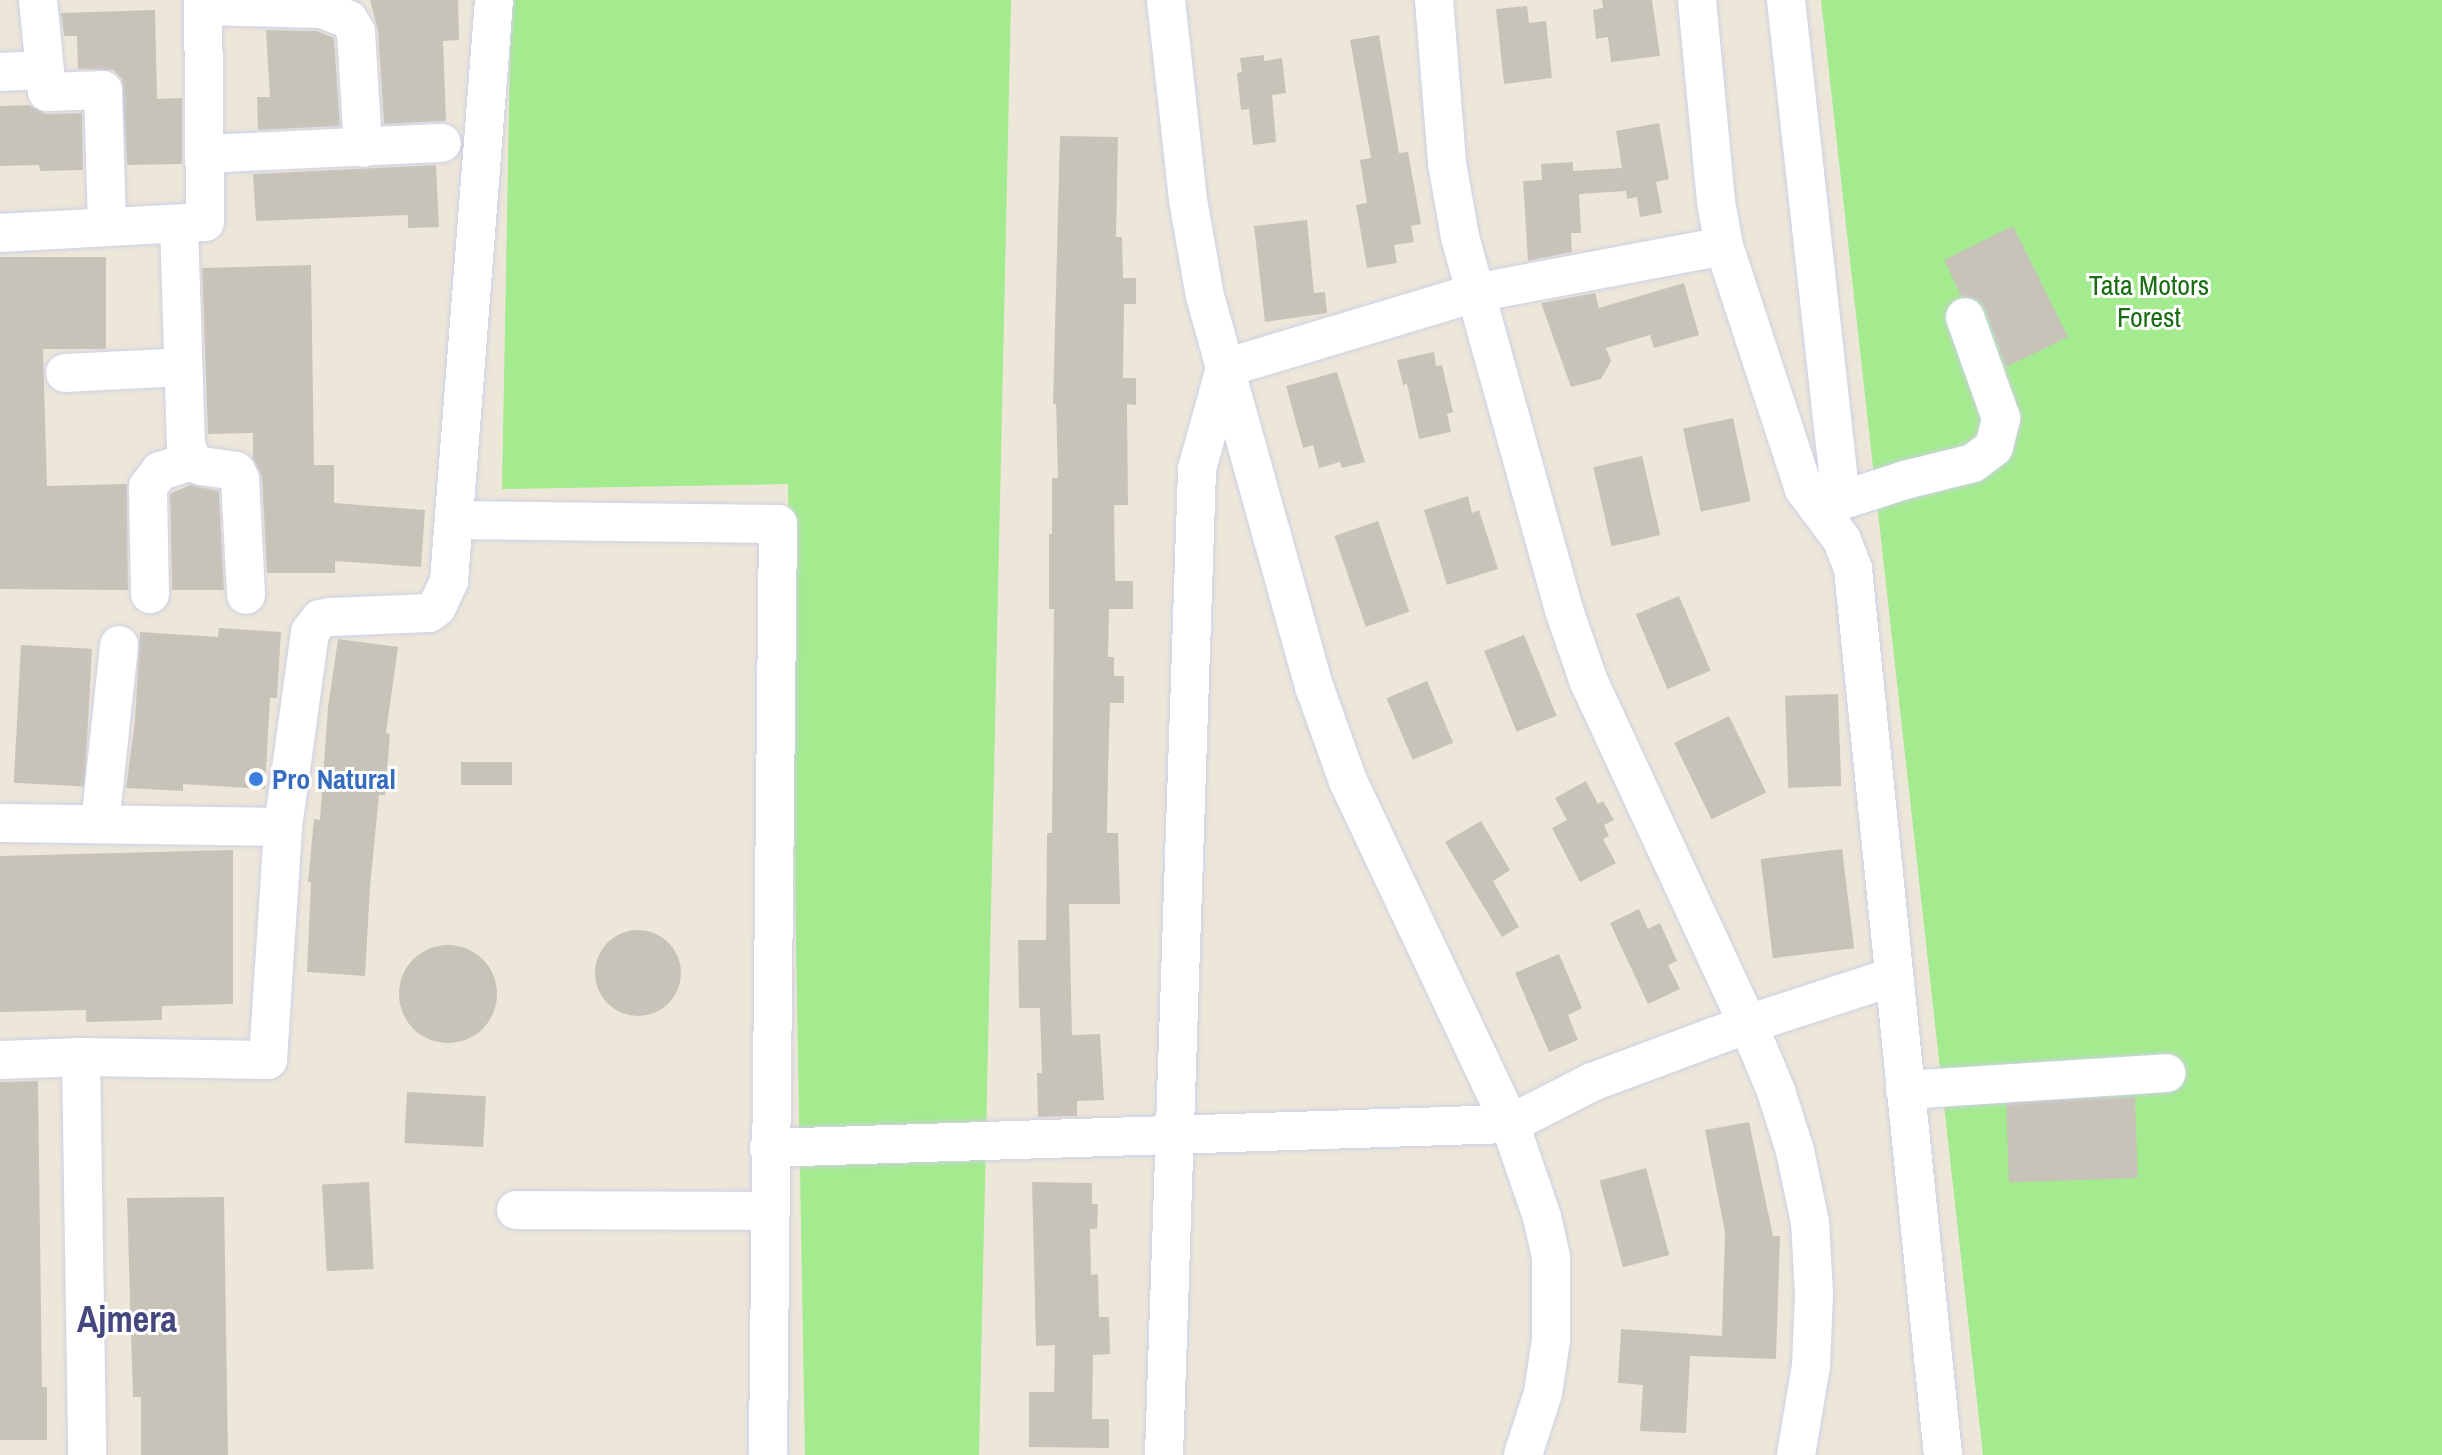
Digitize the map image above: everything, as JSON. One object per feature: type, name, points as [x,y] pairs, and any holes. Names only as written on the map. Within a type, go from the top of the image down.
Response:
[{"type":"street","points":[[38,0],[47,92],[103,90],[107,227]]},
{"type":"street","points":[[0,1060],[81,1057],[268,1060],[283,827],[313,624],[330,617],[429,613],[437,607],[449,581],[494,0]]},
{"type":"street","points":[[1166,0],[1188,200],[1205,296],[1315,689],[1348,781],[1510,1124],[1542,1217],[1551,1257],[1551,1340],[1543,1393],[1523,1455]]},
{"type":"street","points":[[1434,0],[1447,163],[1460,237],[1564,610],[1589,682],[1748,1024],[1781,1106],[1810,1222],[1814,1294],[1811,1366],[1796,1455]]},
{"type":"street","points":[[1697,0],[1716,202],[1724,246],[1804,489],[1830,504],[1973,463],[1994,447],[2001,418],[1965,317]]},
{"type":"street","points":[[1786,0],[1830,504],[1853,569],[1943,1455]]},
{"type":"street","points":[[0,233],[205,222],[203,3],[322,9],[349,20],[356,32],[363,148]]},
{"type":"street","points":[[0,72],[45,70]]},
{"type":"street","points":[[205,154],[442,143]]},
{"type":"street","points":[[179,224],[186,445],[192,461],[201,466],[236,471],[240,479],[246,595]]},
{"type":"street","points":[[1225,368],[1475,293],[1724,246]]},
{"type":"street","points":[[65,373],[182,367]]},
{"type":"street","points":[[1164,1455],[1197,469],[1225,368]]},
{"type":"street","points":[[150,594],[148,487],[160,471],[192,461]]},
{"type":"street","points":[[455,520],[778,524],[768,1455]]},
{"type":"street","points":[[100,824],[119,645]]},
{"type":"street","points":[[0,823],[283,827]]},
{"type":"street","points":[[769,1148],[1510,1124],[1592,1082],[1748,1024],[1893,977]]},
{"type":"street","points":[[81,1057],[87,1455]]},
{"type":"street","points":[[1905,1090],[2166,1073]]},
{"type":"street","points":[[516,1210],[769,1211]]},
{"type":"green space","points":[[511,0],[1011,0],[979,1455],[805,1455],[788,484],[502,489]]},
{"type":"green space","name":"Tata Motors Forest","points":[[1821,0],[2442,0],[2442,1455],[1983,1455]]},
{"type":"building","points":[[370,0],[458,0],[459,40],[443,41],[446,121],[384,124],[378,31]]},
{"type":"building","points":[[1602,0],[1652,0],[1660,56],[1611,62],[1608,37],[1596,39],[1593,10],[1603,8]]},
{"type":"building","points":[[1527,6],[1529,23],[1546,21],[1552,78],[1504,84],[1496,9]]},
{"type":"building","points":[[155,10],[157,99],[182,98],[182,164],[127,165],[122,79],[113,70],[78,69],[77,36],[64,36],[61,13]]},
{"type":"building","points":[[266,30],[317,31],[334,38],[340,126],[258,130],[257,97],[270,97]]},
{"type":"building","points":[[1379,35],[1399,153],[1408,152],[1421,224],[1411,226],[1414,242],[1394,245],[1397,263],[1367,268],[1356,205],[1367,203],[1360,160],[1371,158],[1350,40]]},
{"type":"building","points":[[1264,55],[1264,61],[1282,58],[1286,93],[1272,95],[1276,142],[1253,145],[1249,109],[1241,110],[1237,73],[1242,72],[1240,58]]},
{"type":"building","points":[[29,105],[47,114],[82,113],[83,170],[40,171],[39,165],[0,166],[0,106]]},
{"type":"building","points":[[1659,123],[1669,179],[1656,182],[1662,213],[1640,217],[1637,197],[1627,199],[1626,191],[1579,194],[1581,233],[1571,233],[1572,252],[1528,261],[1523,181],[1542,180],[1541,164],[1573,162],[1573,171],[1622,168],[1616,131]]},
{"type":"building","points":[[1060,136],[1118,137],[1116,237],[1122,237],[1123,278],[1136,278],[1136,304],[1124,304],[1123,378],[1136,378],[1136,405],[1127,404],[1128,505],[1114,505],[1115,581],[1133,581],[1133,609],[1109,609],[1108,657],[1114,657],[1114,676],[1124,676],[1124,703],[1110,703],[1108,770],[1107,833],[1118,833],[1120,904],[1069,904],[1072,1035],[1100,1034],[1104,1100],[1077,1101],[1077,1116],[1038,1117],[1037,1073],[1042,1073],[1040,1008],[1019,1008],[1018,940],[1046,940],[1047,833],[1052,833],[1054,609],[1049,609],[1049,534],[1052,534],[1052,478],[1058,478],[1056,404],[1053,404]]},
{"type":"building","points":[[436,165],[439,227],[408,228],[408,215],[256,221],[253,174]]},
{"type":"building","points":[[1307,220],[1314,293],[1325,292],[1327,313],[1265,322],[1254,226]]},
{"type":"building","points":[[2013,226],[2068,337],[2006,367],[1985,309],[1979,300],[1961,296],[1944,260]]},
{"type":"building","points":[[0,257],[106,257],[106,349],[43,349],[47,486],[127,484],[128,590],[0,589]]},
{"type":"building","points":[[311,265],[314,465],[334,465],[334,503],[425,510],[421,567],[335,561],[335,573],[267,573],[262,478],[253,458],[253,433],[208,434],[202,268]]},
{"type":"building","points":[[1684,283],[1699,335],[1654,348],[1650,335],[1606,348],[1611,361],[1601,379],[1571,387],[1541,303],[1595,293],[1599,308]]},
{"type":"building","points":[[1434,352],[1436,366],[1442,365],[1453,412],[1447,414],[1451,432],[1419,439],[1407,384],[1403,385],[1397,360]]},
{"type":"building","points":[[1337,372],[1365,462],[1342,468],[1340,462],[1319,468],[1313,445],[1303,448],[1286,386]]},
{"type":"building","points":[[1733,418],[1751,501],[1701,512],[1683,429]]},
{"type":"building","points":[[1642,456],[1660,535],[1612,546],[1593,467]]},
{"type":"building","points":[[190,485],[219,491],[224,590],[172,590],[170,494]]},
{"type":"building","points":[[1468,496],[1472,513],[1479,510],[1498,569],[1447,585],[1424,510]]},
{"type":"building","points":[[1378,521],[1409,612],[1366,627],[1335,536]]},
{"type":"building","points":[[1679,596],[1711,671],[1667,689],[1636,614]]},
{"type":"building","points":[[219,628],[281,632],[277,698],[270,698],[265,789],[183,784],[183,791],[126,788],[135,721],[140,632],[218,637]]},
{"type":"building","points":[[1524,635],[1557,716],[1517,732],[1484,651]]},
{"type":"building","points":[[338,639],[398,647],[386,733],[390,734],[385,795],[379,795],[365,976],[307,972],[311,882],[308,882],[314,819],[320,820],[328,707]]},
{"type":"building","points":[[21,645],[92,649],[85,787],[14,783]]},
{"type":"building","points":[[1427,681],[1453,743],[1413,760],[1386,698]]},
{"type":"building","points":[[1838,694],[1841,786],[1788,788],[1785,696]]},
{"type":"building","points":[[1729,716],[1766,792],[1711,819],[1674,743]]},
{"type":"building","points":[[461,762],[512,762],[512,785],[461,785]]},
{"type":"building","points":[[1586,781],[1598,804],[1603,801],[1614,820],[1604,825],[1609,836],[1603,839],[1616,863],[1580,882],[1552,828],[1567,820],[1555,798]]},
{"type":"building","points":[[1481,821],[1510,870],[1493,881],[1519,927],[1502,937],[1445,842]]},
{"type":"building","points":[[1842,849],[1854,948],[1773,958],[1761,859]]},
{"type":"building","points":[[233,850],[233,1004],[162,1006],[162,1020],[86,1022],[86,1010],[0,1012],[0,856]]},
{"type":"building","points":[[1639,909],[1648,929],[1660,923],[1677,961],[1668,965],[1680,989],[1648,1004],[1610,923]]},
{"type":"building","points":[[638,930],[662,937],[674,949],[681,973],[674,997],[662,1009],[638,1016],[614,1009],[602,997],[595,973],[602,949],[614,937]]},
{"type":"building","points":[[448,945],[467,949],[483,959],[493,975],[497,994],[493,1013],[483,1029],[467,1039],[448,1043],[429,1039],[413,1029],[403,1013],[399,994],[403,975],[413,959],[429,949]]},
{"type":"building","points":[[1559,954],[1582,1008],[1568,1015],[1578,1040],[1549,1052],[1515,973]]},
{"type":"building","points":[[38,1081],[42,1387],[47,1387],[47,1440],[0,1440],[0,1082]]},
{"type":"building","points":[[407,1092],[486,1096],[483,1147],[404,1143]]},
{"type":"building","points":[[2135,1097],[2138,1178],[2009,1182],[2006,1102]]},
{"type":"building","points":[[1749,1122],[1773,1236],[1780,1236],[1776,1359],[1690,1356],[1686,1433],[1640,1431],[1643,1385],[1618,1383],[1621,1329],[1722,1336],[1725,1232],[1705,1130]]},
{"type":"building","points":[[1646,1168],[1669,1255],[1623,1267],[1600,1180]]},
{"type":"building","points":[[369,1182],[374,1269],[327,1271],[322,1184]]},
{"type":"building","points":[[1032,1182],[1092,1183],[1092,1204],[1098,1204],[1097,1229],[1090,1229],[1091,1275],[1098,1274],[1099,1317],[1109,1317],[1110,1354],[1093,1355],[1092,1419],[1109,1419],[1109,1448],[1029,1447],[1029,1392],[1054,1392],[1055,1345],[1036,1346]]},
{"type":"building","points":[[224,1197],[228,1455],[141,1455],[141,1397],[133,1397],[127,1198]]},
{"type":"place","name":"Pro Natural","points":[[256,779]]},
{"type":"district","name":"Ajmera","points":[[127,1320]]}]
